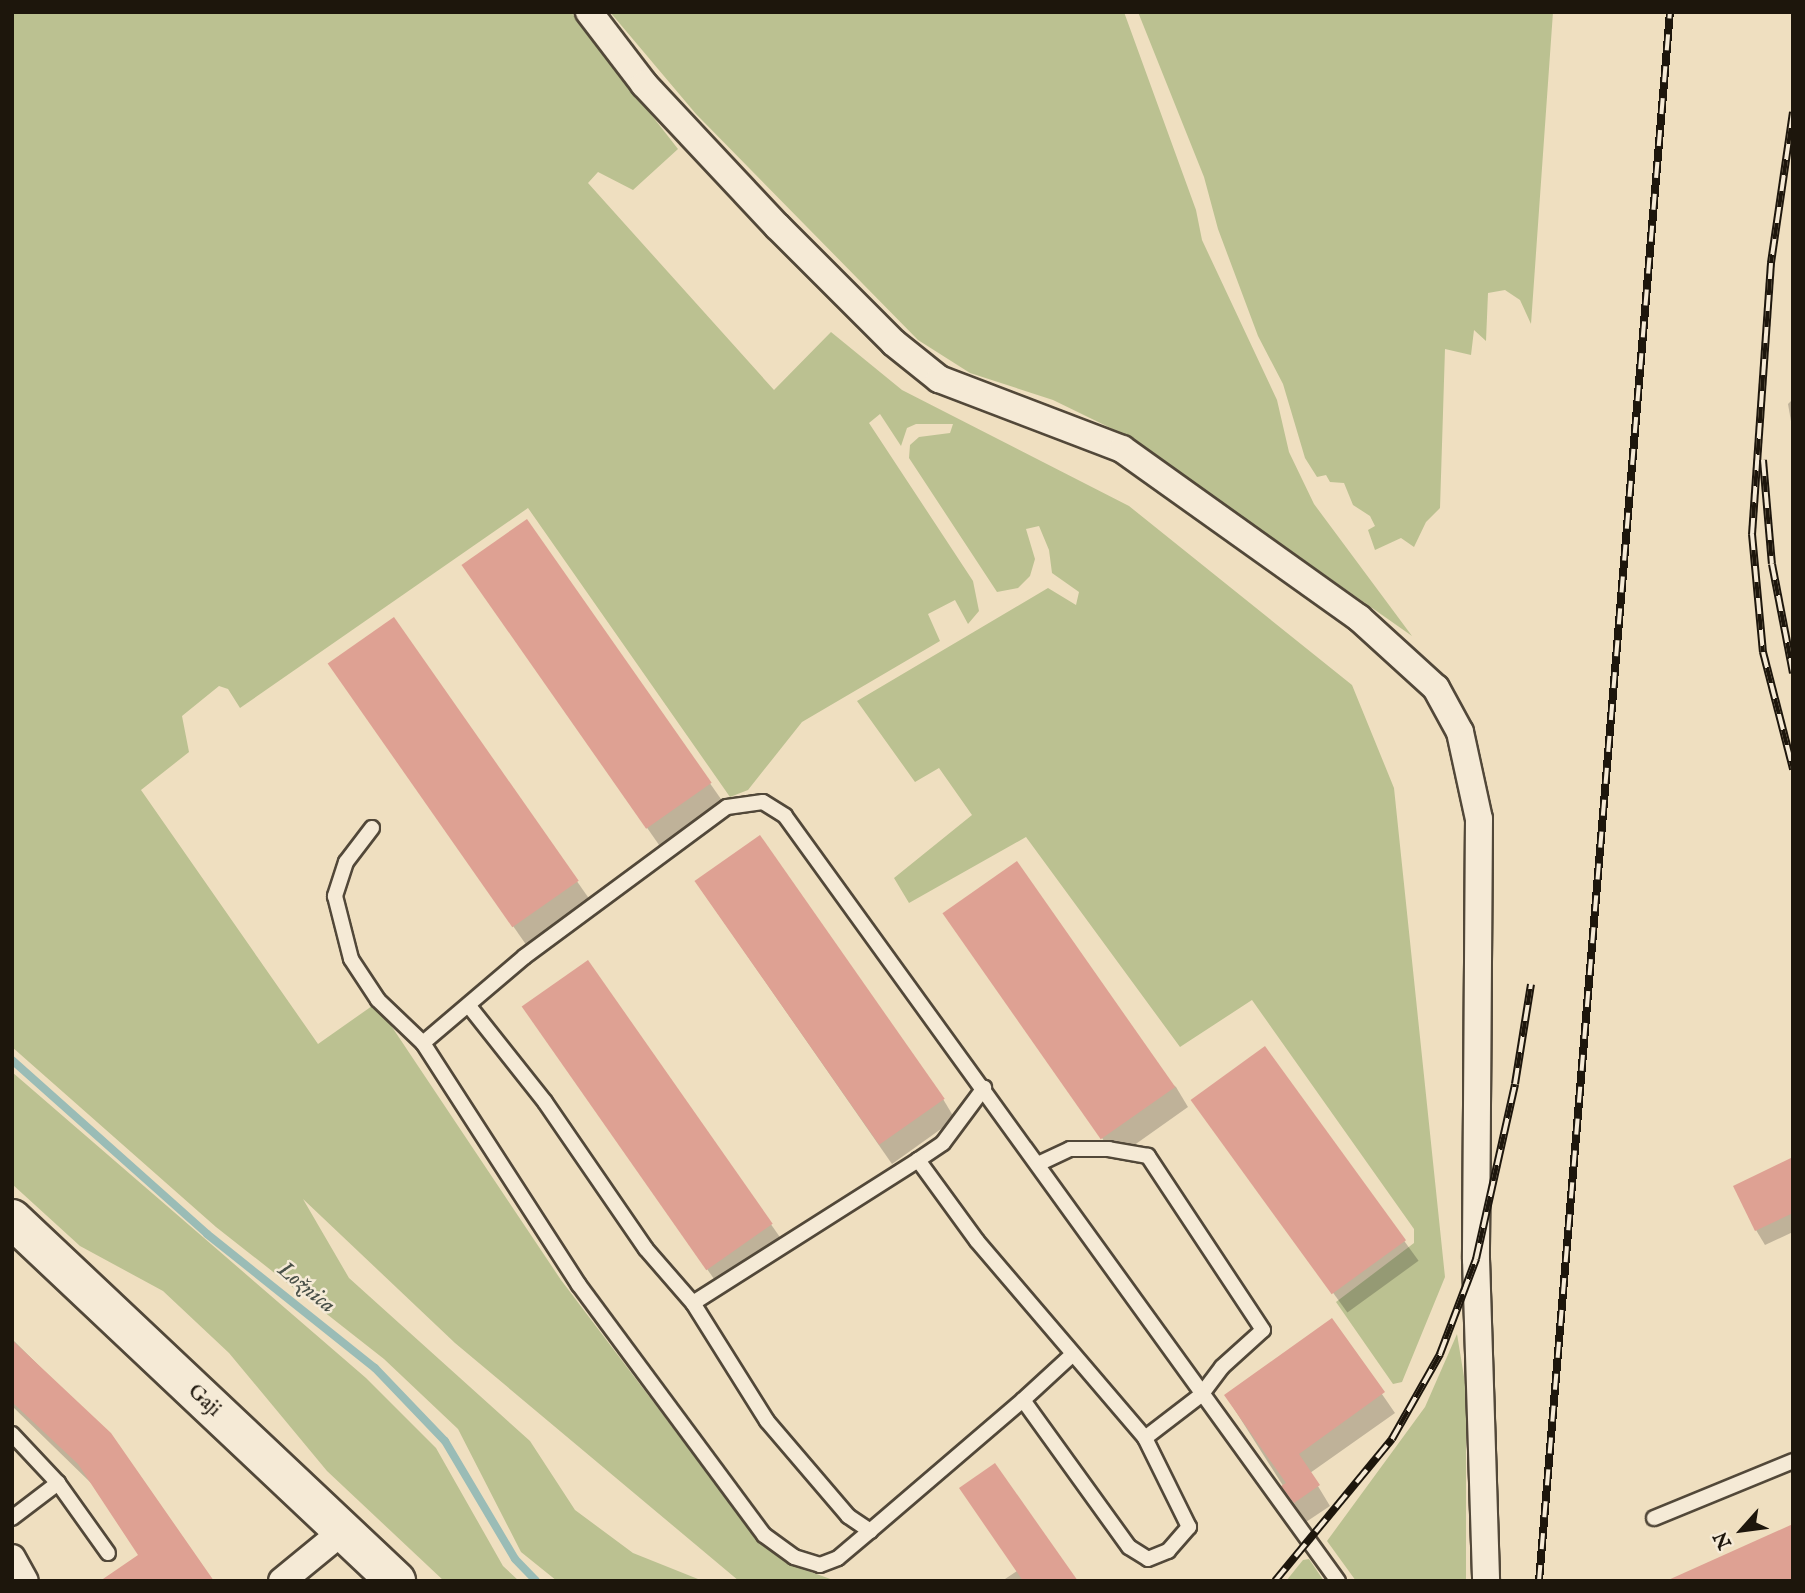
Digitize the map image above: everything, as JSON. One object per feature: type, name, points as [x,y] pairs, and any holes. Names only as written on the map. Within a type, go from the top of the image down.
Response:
[{"type":"street","points":[[589,12],[644,83],[777,226],[894,343],[930,372],[1002,405],[1122,449],[1359,618],[1436,688],[1460,732],[1479,819],[1476,1259],[1486,1581]]},
{"type":"street","name":"Gaji","points":[[12,1219],[396,1581]]},
{"type":"street","points":[[282,1581],[344,1530]]},
{"type":"street","points":[[12,1558],[26,1581]]},
{"type":"lane","points":[[423,1043],[524,957],[727,807],[763,802],[785,816],[1338,1581]]},
{"type":"lane","points":[[372,828],[346,862],[335,896],[351,959],[377,1000],[423,1043],[579,1285],[764,1535],[794,1557],[820,1565],[838,1558],[1072,1355]]},
{"type":"lane","points":[[469,1006],[545,1102],[646,1249],[694,1303],[768,1421],[825,1493],[870,1531]]},
{"type":"lane","points":[[694,1303],[943,1143],[984,1088]]},
{"type":"lane","points":[[1038,1164],[1070,1149],[1109,1149],[1148,1156],[1262,1330],[1222,1367],[1201,1395],[1144,1438]]},
{"type":"lane","points":[[918,1160],[1072,1355],[1144,1438],[1189,1527],[1168,1551],[1148,1559],[1129,1547],[1023,1400]]},
{"type":"lane","points":[[12,1434],[58,1483],[108,1553]]},
{"type":"lane","points":[[1654,1518],[1793,1461]]},
{"type":"lane","points":[[12,1518],[58,1483]]},
{"type":"green space","points":[[12,12],[571,12],[678,149],[633,190],[598,172],[588,183],[774,390],[831,332],[902,390],[1129,506],[1352,685],[1394,788],[1445,1277],[1402,1382],[1393,1384],[1336,1302],[1414,1243],[1414,1229],[1252,1000],[1180,1047],[1026,837],[909,903],[894,878],[972,815],[939,768],[915,782],[857,701],[1048,588],[1076,605],[1079,592],[1052,573],[1049,550],[1039,526],[1026,529],[1035,559],[1030,576],[1018,588],[997,592],[909,458],[910,445],[919,437],[950,433],[953,424],[916,424],[907,428],[901,446],[880,414],[869,423],[973,581],[979,611],[968,624],[955,600],[928,614],[940,641],[802,722],[748,790],[730,797],[528,508],[240,708],[228,689],[219,686],[182,716],[189,752],[141,790],[318,1044],[372,1006],[388,1021],[561,1280],[757,1539],[786,1563],[836,1581],[739,1581],[455,1343],[303,1199],[349,1278],[530,1441],[575,1510],[633,1553],[703,1581],[557,1581],[521,1552],[458,1429],[384,1359],[216,1227],[12,1047]]},
{"type":"green space","points":[[610,12],[1124,12],[1196,210],[1202,240],[1277,400],[1289,452],[1314,504],[1412,636],[1127,436],[1053,400],[970,373],[918,340],[696,114]]},
{"type":"green space","points":[[1138,12],[1553,12],[1531,324],[1520,300],[1505,290],[1488,293],[1486,341],[1474,330],[1471,355],[1445,349],[1440,508],[1426,522],[1414,547],[1401,538],[1375,550],[1368,530],[1375,526],[1370,516],[1353,505],[1344,483],[1330,482],[1326,475],[1317,477],[1305,458],[1283,384],[1258,336],[1218,229],[1204,177]]},
{"type":"green space","points":[[12,1072],[366,1378],[436,1448],[503,1566],[519,1581],[444,1581],[327,1471],[229,1353],[163,1291],[80,1246],[12,1184]]},
{"type":"green space","points":[[1457,1334],[1466,1389],[1466,1581],[1356,1581],[1327,1541],[1425,1407]]},
{"type":"green space","points":[[1309,1559],[1324,1581],[1286,1581],[1303,1560]]},
{"type":"building","points":[[527,519],[712,783],[646,829],[461,565]]},
{"type":"building","points":[[394,617],[579,881],[512,927],[328,663]]},
{"type":"building","points":[[760,835],[945,1099],[879,1145],[694,881]]},
{"type":"building","points":[[1017,861],[1175,1087],[1101,1139],[942,913]]},
{"type":"building","points":[[588,960],[773,1224],[706,1270],[522,1006]]},
{"type":"building","points":[[1265,1046],[1406,1240],[1332,1294],[1191,1100]]},
{"type":"building","points":[[1793,1157],[1793,1213],[1755,1231],[1733,1186]]},
{"type":"building","points":[[1332,1318],[1385,1392],[1299,1454],[1320,1485],[1294,1503],[1281,1486],[1286,1483],[1224,1395]]},
{"type":"building","points":[[12,1340],[111,1433],[214,1581],[100,1581],[138,1555],[78,1464],[12,1402]]},
{"type":"building","points":[[995,1463],[1078,1581],[1023,1581],[959,1488]]},
{"type":"building","points":[[1793,1524],[1793,1581],[1666,1581]]},
{"type":"waterway","name":"Ložnica","points":[[12,1060],[207,1234],[375,1368],[445,1441],[515,1559],[536,1581]]},
{"type":"railway","points":[[1539,1581],[1670,12]]},
{"type":"railway","points":[[1793,112],[1771,263],[1752,534],[1763,652],[1793,769]]},
{"type":"railway","points":[[1763,460],[1772,564],[1793,673]]},
{"type":"railway","points":[[1275,1581],[1392,1439],[1440,1354],[1476,1259],[1515,1084],[1531,984]]}]
